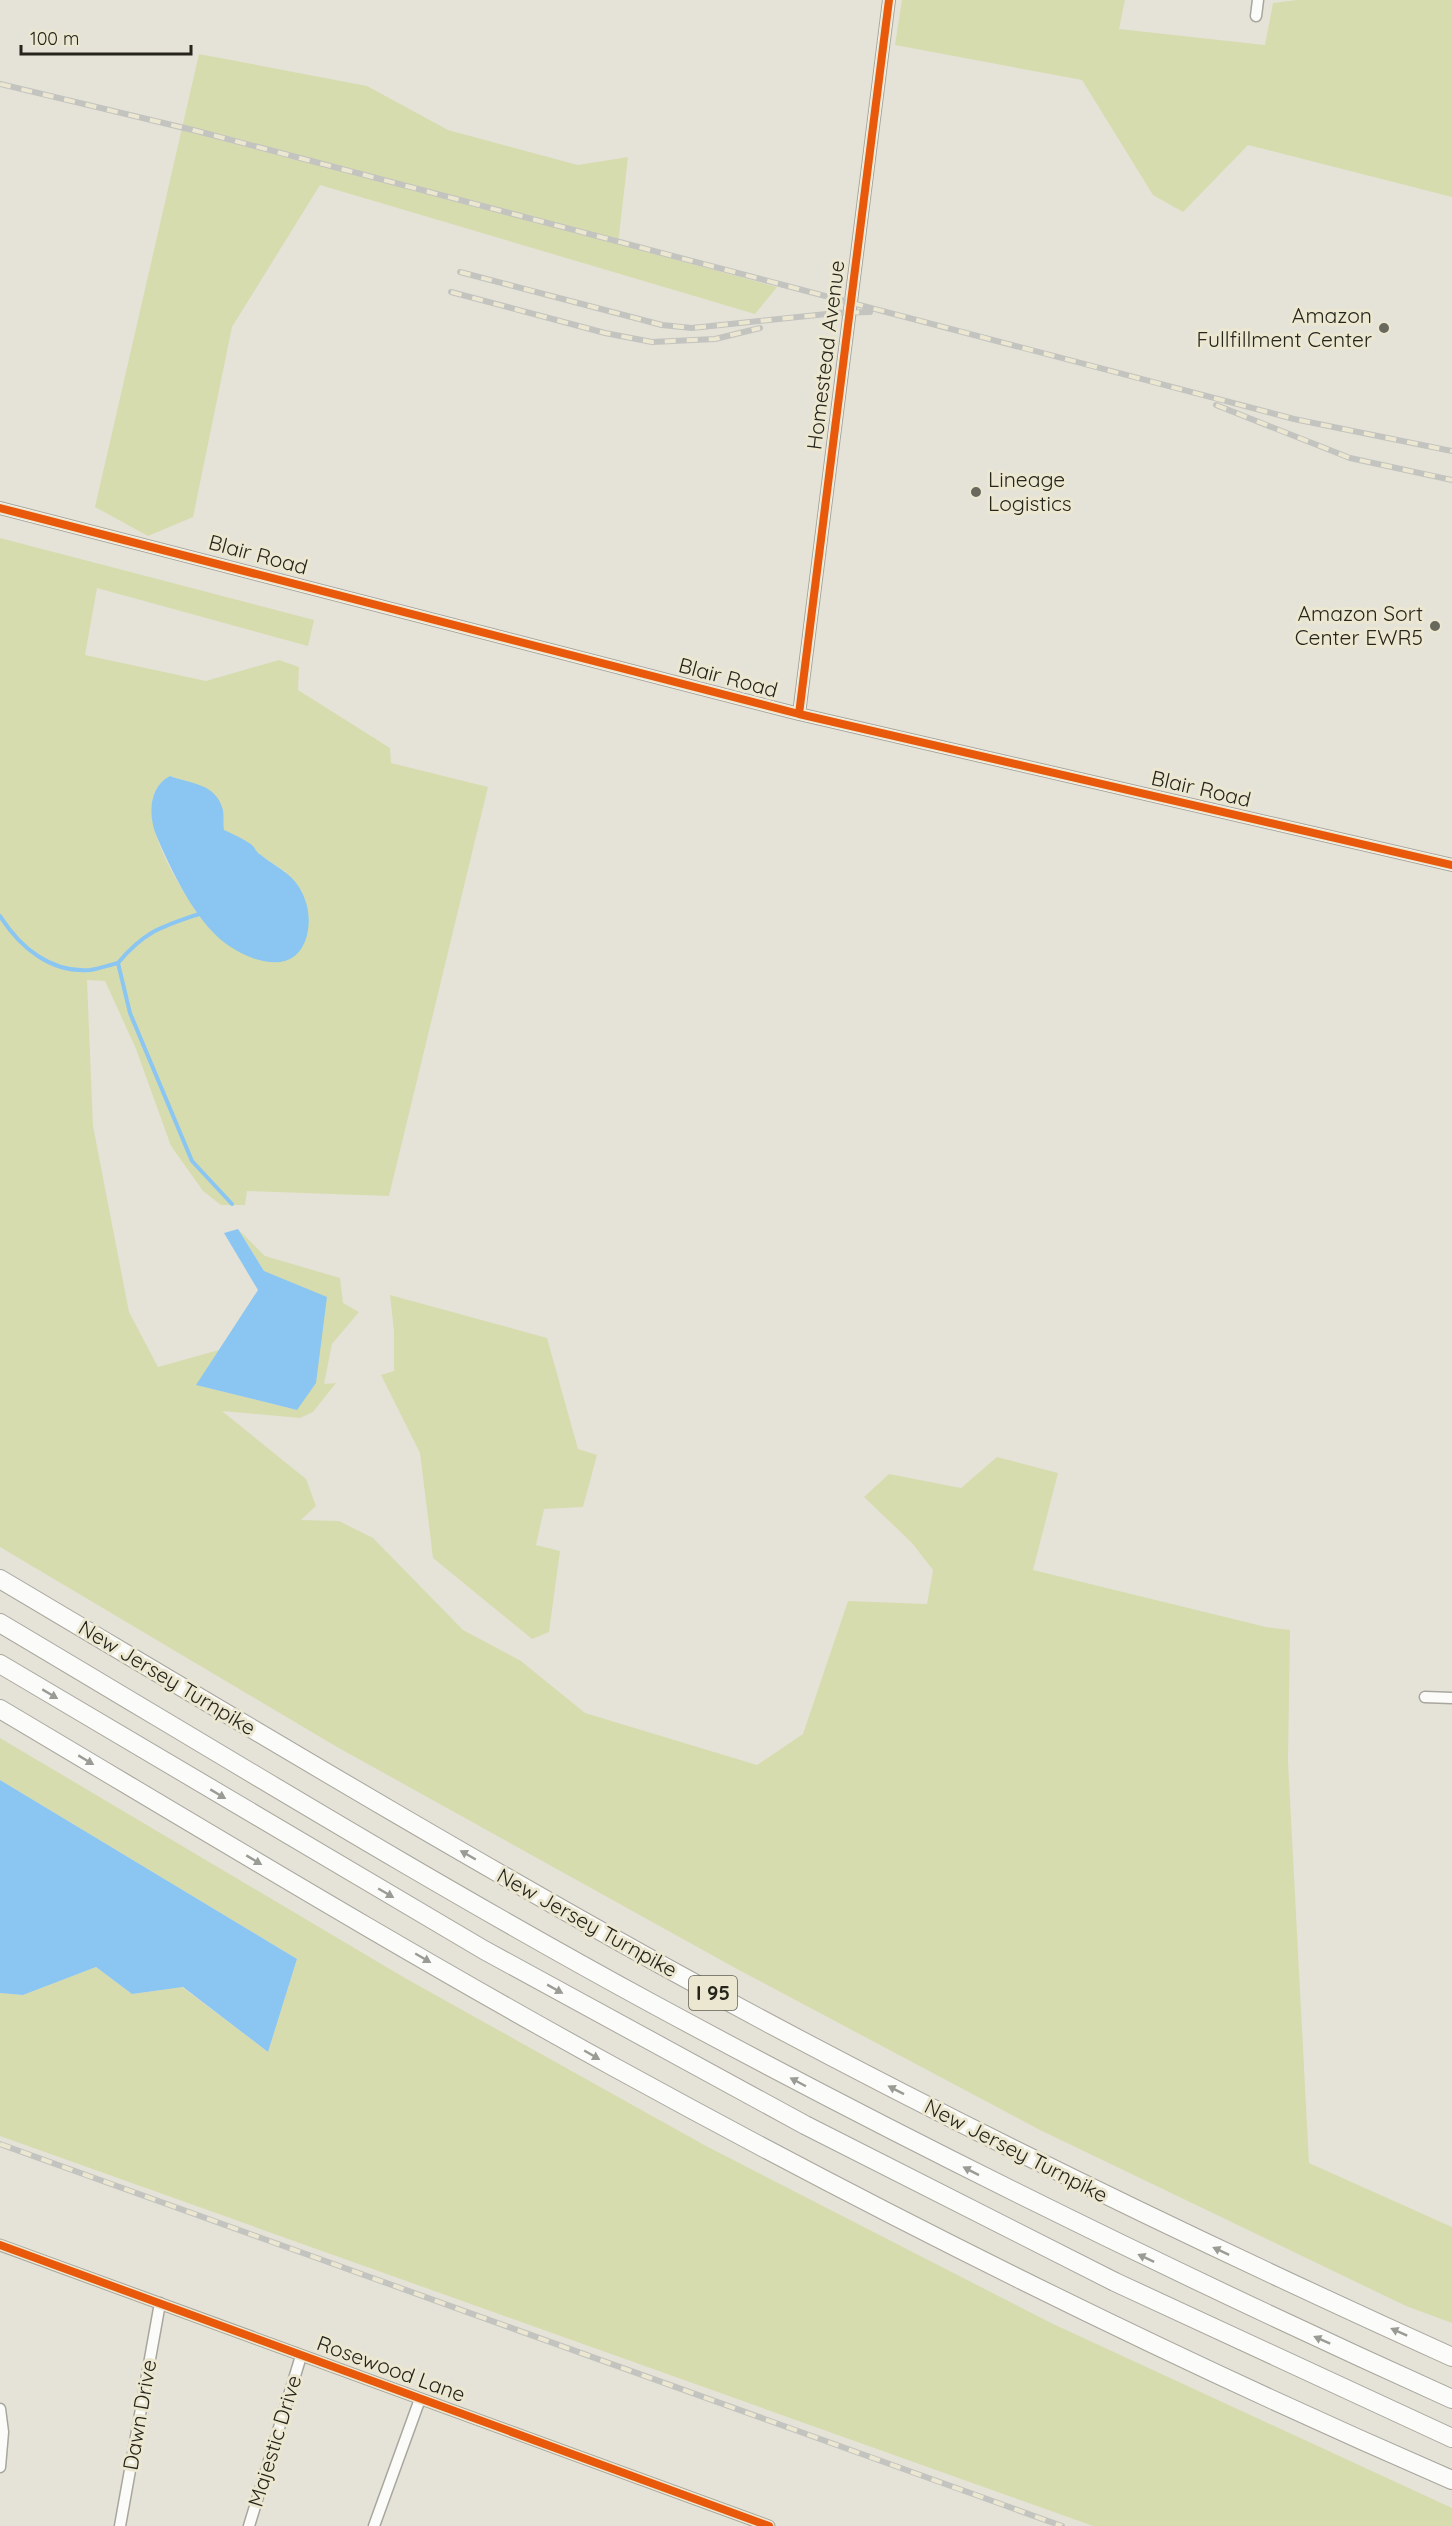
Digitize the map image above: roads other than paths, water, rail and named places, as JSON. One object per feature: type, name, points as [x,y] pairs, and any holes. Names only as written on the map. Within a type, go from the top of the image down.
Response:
[{"type":"highway","name":"New Jersey Turnpike","points":[[0,1579],[519,1885],[818,2049],[1145,2216],[1452,2356]]},
{"type":"highway","name":"New Jersey Turnpike","points":[[0,1623],[490,1913],[810,2088],[1128,2249],[1452,2399]]},
{"type":"highway","points":[[0,1664],[484,1950],[805,2126],[1115,2282],[1452,2438]]},
{"type":"highway","points":[[0,1709],[466,1983],[612,2066],[787,2160],[1097,2317],[1452,2480]]},
{"type":"street","name":"Homestead Avenue","points":[[799,714],[889,0]]},
{"type":"street","points":[[1256,16],[1258,0]]},
{"type":"street","name":"Blair Road","points":[[0,508],[799,714],[1452,865]]},
{"type":"street","points":[[1425,1697],[1452,1698]]},
{"type":"street","name":"Rosewood Lane","points":[[0,2246],[769,2526]]},
{"type":"street","name":"Dawn Drive","points":[[120,2526],[160,2303]]},
{"type":"street","name":"Majestic Drive","points":[[249,2526],[301,2356]]},
{"type":"street","points":[[376,2525],[420,2399]]},
{"type":"street","points":[[0,2409],[3,2432],[0,2468]]},
{"type":"water","points":[[170,776],[202,786],[215,794],[223,810],[224,830],[252,845],[260,854],[291,877],[299,887],[307,904],[309,922],[307,935],[301,948],[293,957],[272,962],[247,956],[225,943],[194,909],[170,865],[152,821],[152,803],[157,787]]},
{"type":"water","points":[[238,1229],[264,1271],[327,1297],[316,1383],[297,1410],[196,1385],[258,1290],[224,1233]]},
{"type":"water","points":[[0,1780],[297,1959],[268,2052],[183,1987],[132,1994],[96,1967],[23,1995],[0,1993]]},
{"type":"waterway","points":[[199,914],[154,931],[118,963],[130,1013],[192,1161],[232,1204]]},
{"type":"waterway","points":[[0,916],[27,948],[49,962],[75,970],[97,969],[118,963]]},
{"type":"railway","points":[[0,84],[197,131],[1294,419],[1452,451]]},
{"type":"railway","points":[[460,272],[662,325],[692,328],[836,313],[870,312]]},
{"type":"railway","points":[[451,292],[605,333],[652,342],[715,339],[760,328]]},
{"type":"railway","points":[[1216,405],[1350,458],[1452,480]]},
{"type":"railway","points":[[0,2144],[1062,2526]]},
{"type":"place","name":"Amazon Fullfillment Center","points":[[1384,328]]},
{"type":"place","name":"Lineage Logistics","points":[[976,492]]},
{"type":"place","name":"Amazon Sort Center EWR5","points":[[1435,626]]}]
